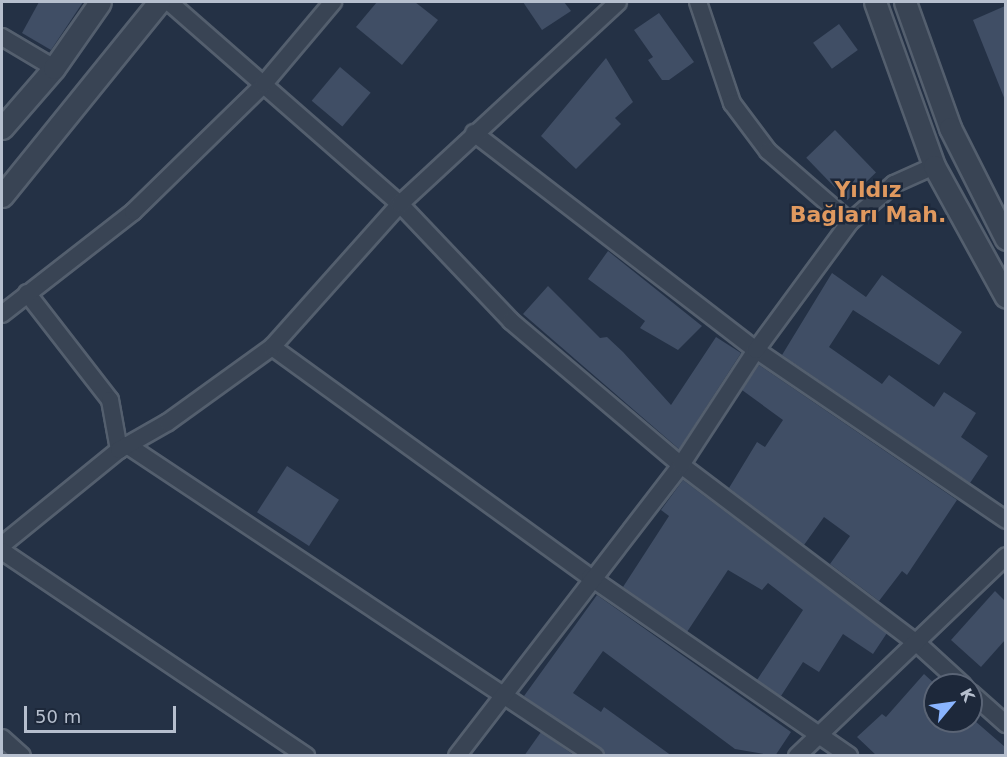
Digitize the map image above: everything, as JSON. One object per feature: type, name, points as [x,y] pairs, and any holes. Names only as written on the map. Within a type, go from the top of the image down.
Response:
[{"type":"street","points":[[2,128],[54,68],[100,2]]},
{"type":"street","points":[[2,196],[159,2]]},
{"type":"street","points":[[169,2],[400,204],[511,321],[681,465],[918,644],[950,673]]},
{"type":"street","points":[[2,314],[133,212],[263,85],[333,2]]},
{"type":"street","points":[[2,545],[122,447],[273,347],[400,204],[618,2]]},
{"type":"street","points":[[698,2],[732,103],[768,151],[850,222]]},
{"type":"street","points":[[875,2],[934,166],[1004,292]]},
{"type":"street","points":[[905,2],[950,128],[1005,239]]},
{"type":"street","points":[[2,37],[54,68]]},
{"type":"street","points":[[474,133],[756,350],[1005,520]]},
{"type":"street","points":[[457,756],[590,577],[681,465],[756,350],[850,222],[894,184],[934,166]]},
{"type":"street","points":[[27,294],[110,400],[122,447],[595,756]]},
{"type":"street","points":[[273,347],[590,577],[821,732],[849,756]]},
{"type":"street","points":[[2,551],[306,756]]},
{"type":"street","points":[[796,756],[918,644],[1005,556]]},
{"type":"street","points":[[983,704],[1005,724]]},
{"type":"street","points":[[2,738],[22,756]]},
{"type":"building","points":[[39,2],[83,2],[51,50],[22,33]]},
{"type":"building","points":[[377,2],[415,2],[438,20],[402,65],[356,27]]},
{"type":"building","points":[[523,2],[564,2],[571,11],[542,30]]},
{"type":"building","points":[[1005,6],[1005,100],[973,20]]},
{"type":"building","points":[[659,13],[694,62],[669,80],[662,80],[648,60],[653,57],[634,30]]},
{"type":"building","points":[[839,24],[858,50],[832,69],[813,43]]},
{"type":"building","points":[[606,58],[633,102],[615,118],[621,124],[576,169],[541,136]]},
{"type":"building","points":[[340,67],[371,93],[342,126],[312,101]]},
{"type":"building","points":[[835,130],[876,172],[847,200],[806,158]]},
{"type":"building","points":[[608,251],[702,326],[678,350],[640,328],[645,321],[588,279]]},
{"type":"building","points":[[832,273],[866,297],[882,275],[962,332],[939,365],[853,310],[829,347],[882,384],[889,375],[934,407],[944,392],[976,413],[961,437],[988,456],[970,483],[782,355]]},
{"type":"building","points":[[548,286],[600,338],[607,337],[623,352],[671,405],[716,337],[741,353],[679,449],[523,314]]},
{"type":"building","points":[[759,365],[957,500],[907,575],[902,571],[879,601],[830,564],[850,536],[824,517],[804,545],[729,488],[757,442],[765,447],[783,420],[742,390]]},
{"type":"building","points":[[287,466],[339,500],[309,546],[257,512]]},
{"type":"building","points":[[683,480],[887,633],[873,654],[843,634],[819,672],[803,662],[781,696],[757,680],[803,610],[768,583],[762,590],[728,570],[687,632],[623,587],[669,516],[661,510]]},
{"type":"building","points":[[995,591],[1005,601],[1005,640],[981,667],[951,640]]},
{"type":"building","points":[[597,595],[791,732],[775,756],[735,749],[603,651],[573,693],[601,712],[604,707],[672,756],[605,756],[524,696]]},
{"type":"building","points":[[923,675],[923,733],[983,733],[983,728],[1005,747],[1005,756],[877,756],[857,737],[882,714],[886,717]]},
{"type":"building","points":[[541,732],[575,756],[524,756]]},
{"type":"district","name":"Yıldız Bağları Mah.","points":[[868,202]]}]
